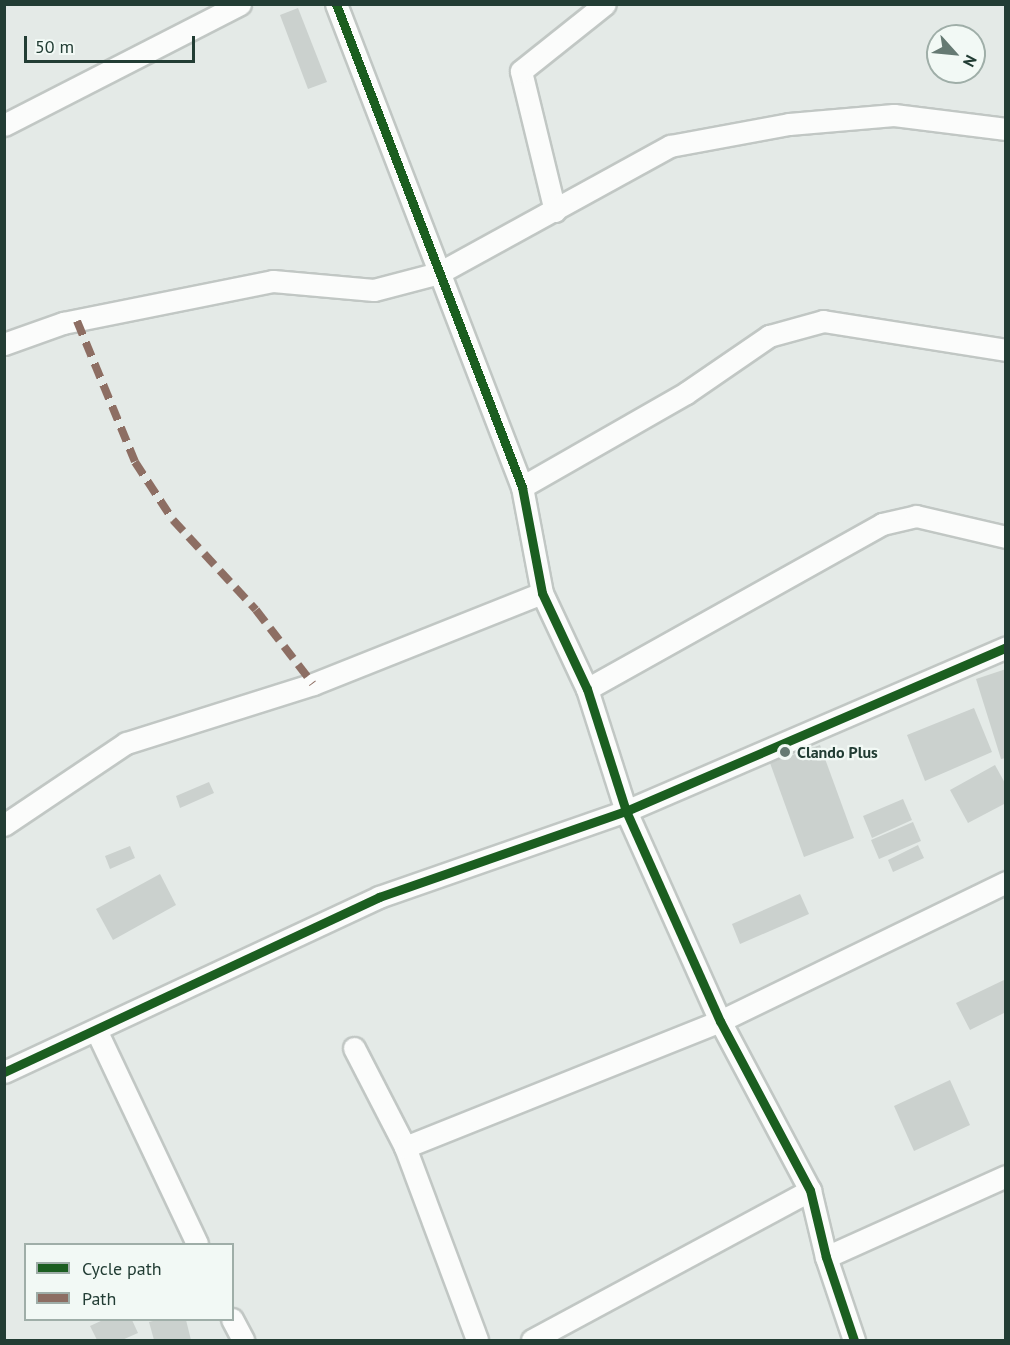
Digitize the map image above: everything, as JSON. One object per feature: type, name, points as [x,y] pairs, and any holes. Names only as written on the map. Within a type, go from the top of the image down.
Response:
[{"type":"street","points":[[4,125],[240,4]]},
{"type":"street","points":[[336,4],[522,487],[542,592],[587,689],[626,811],[720,1021],[810,1190],[826,1257],[854,1341]]},
{"type":"street","points":[[555,211],[521,71],[605,4]]},
{"type":"street","points":[[4,344],[63,323],[273,281],[374,290],[439,273],[670,146],[789,124],[894,115],[1005,129]]},
{"type":"street","points":[[522,487],[686,393],[770,336],[823,321],[1005,350]]},
{"type":"street","points":[[587,689],[882,524],[916,516],[1005,537]]},
{"type":"street","points":[[4,825],[126,743],[313,684],[542,592]]},
{"type":"street","points":[[4,1072],[98,1032],[379,897],[626,811],[1005,647]]},
{"type":"street","points":[[405,1147],[720,1021],[1005,882]]},
{"type":"street","points":[[98,1032],[196,1243]]},
{"type":"street","points":[[354,1048],[405,1147],[477,1341]]},
{"type":"street","points":[[826,1257],[1005,1176]]},
{"type":"street","points":[[532,1341],[810,1190]]},
{"type":"street","points":[[233,1321],[243,1341]]},
{"type":"building","points":[[298,8],[327,82],[308,89],[280,15]]},
{"type":"building","points":[[1006,669],[1006,758],[1001,759],[976,679]]},
{"type":"building","points":[[974,708],[992,752],[925,781],[907,735]]},
{"type":"building","points":[[820,745],[854,838],[804,857],[770,763]]},
{"type":"building","points":[[995,765],[1006,785],[1006,803],[968,823],[950,790]]},
{"type":"building","points":[[209,782],[214,793],[180,808],[176,796]]},
{"type":"building","points":[[903,799],[912,820],[872,838],[863,816]]},
{"type":"building","points":[[913,822],[921,841],[879,859],[871,840]]},
{"type":"building","points":[[918,845],[924,858],[893,872],[888,860]]},
{"type":"building","points":[[130,846],[135,858],[110,869],[105,856]]},
{"type":"building","points":[[160,874],[176,905],[113,940],[96,909]]},
{"type":"building","points":[[800,894],[809,914],[740,944],[732,924]]},
{"type":"building","points":[[1006,979],[1006,1012],[970,1030],[956,1003]]},
{"type":"building","points":[[950,1080],[970,1125],[914,1151],[894,1106]]},
{"type":"building","points":[[101,1321],[132,1321],[138,1333],[122,1340],[97,1340],[90,1326]]},
{"type":"building","points":[[186,1321],[191,1340],[154,1340],[149,1322]]},
{"type":"marked path","points":[[77,321],[135,462],[173,520],[256,610],[313,684]]},
{"type":"cycle path","points":[[336,4],[522,487],[542,593],[587,689],[626,811],[720,1021],[810,1190],[826,1257],[854,1340]]},
{"type":"cycle path","points":[[4,1072],[379,897],[626,811],[1006,647]]},
{"type":"place","name":"Clando Plus","points":[[785,752]]}]
